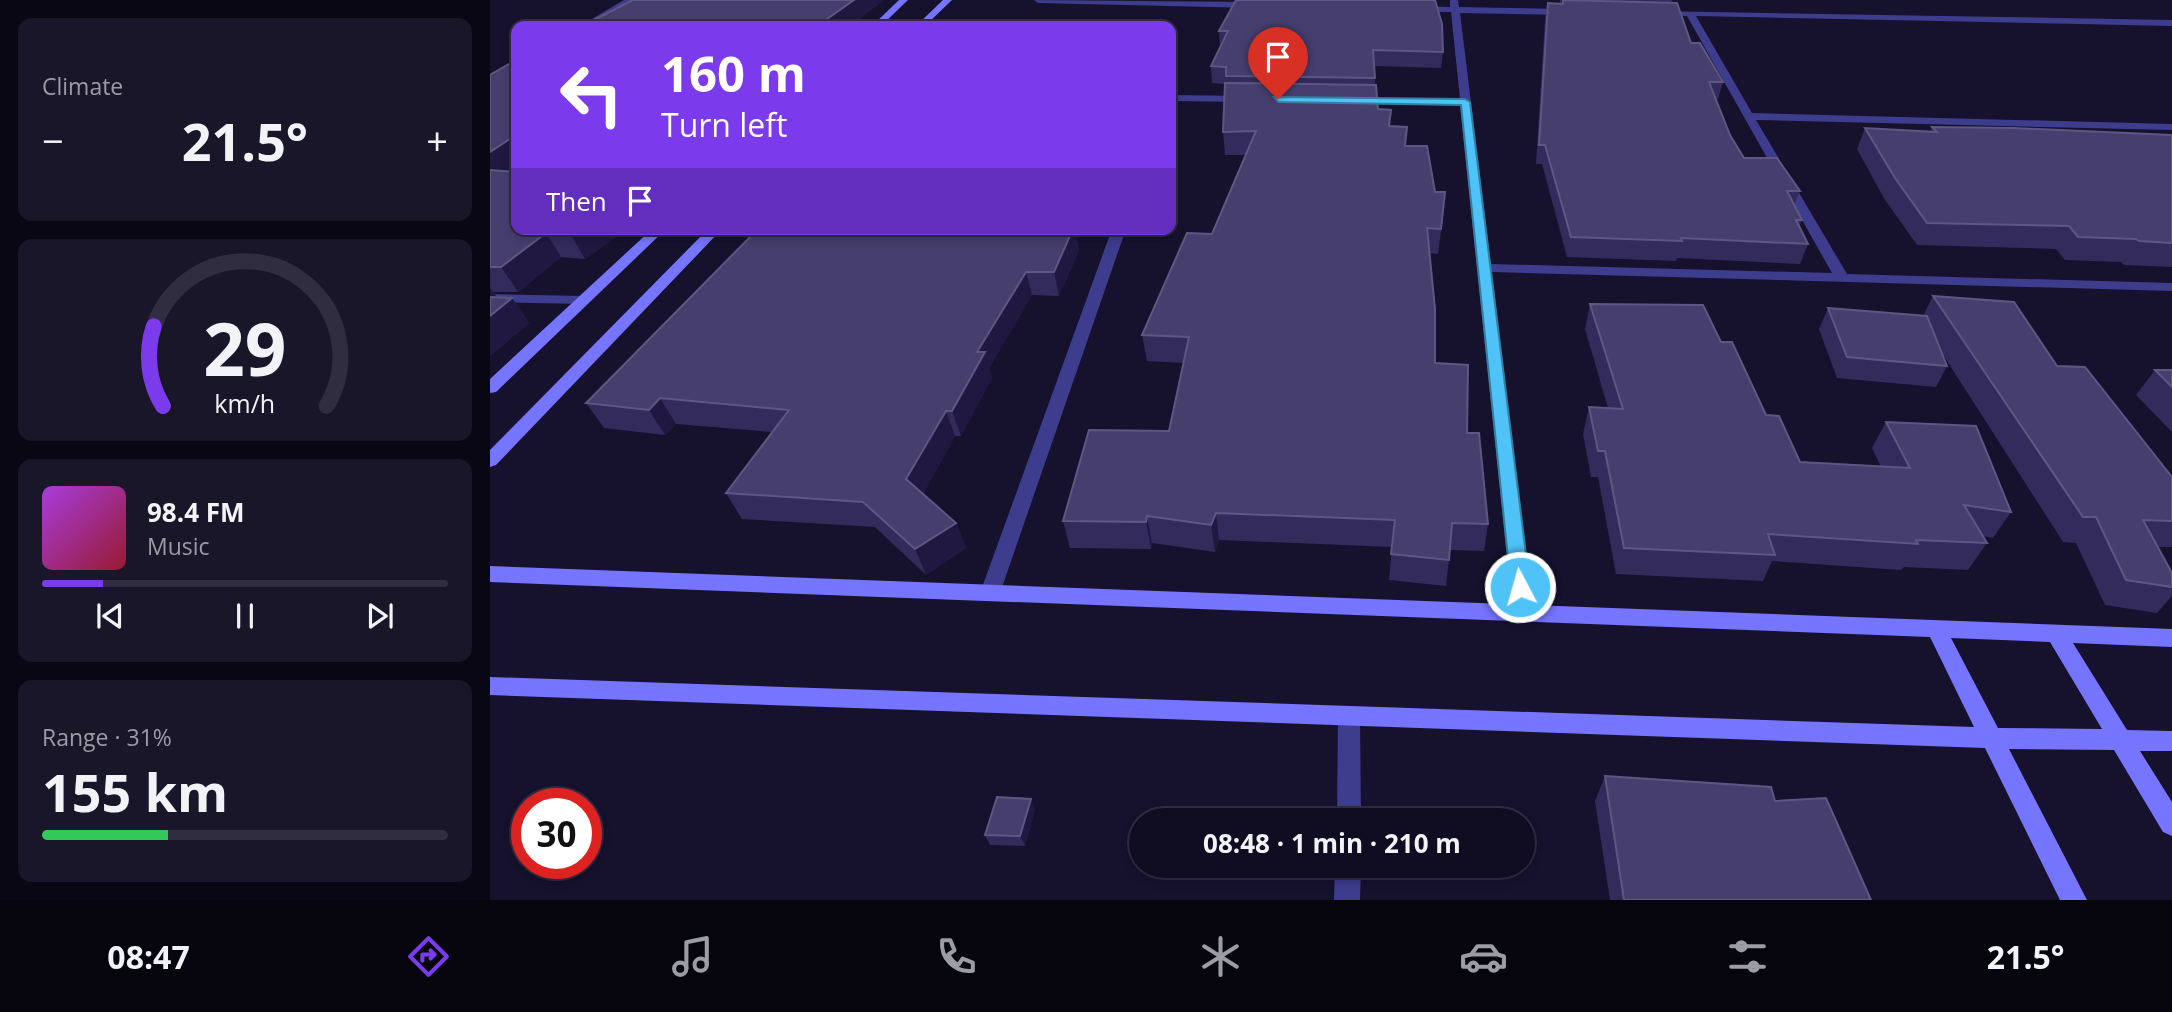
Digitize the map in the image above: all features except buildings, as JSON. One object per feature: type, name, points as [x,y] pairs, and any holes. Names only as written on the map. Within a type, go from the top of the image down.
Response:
[{"type":"street","points":[[594,21],[630,0]]},
{"type":"street","points":[[881,21],[904,0]]},
{"type":"street","points":[[925,21],[948,0]]},
{"type":"street","points":[[1038,0],[1268,5]]},
{"type":"street","points":[[1402,8],[1455,5],[1580,12]]},
{"type":"street","points":[[1455,5],[1523,614]]},
{"type":"street","points":[[1649,13],[2172,23]]},
{"type":"street","points":[[1690,14],[1842,278]]},
{"type":"street","points":[[1176,98],[1265,99]]},
{"type":"street","points":[[1345,100],[1465,102]]},
{"type":"street","points":[[1749,116],[2172,127]]},
{"type":"street","points":[[490,388],[654,235]]},
{"type":"street","points":[[490,461],[710,235]]},
{"type":"street","points":[[990,593],[1117,235]]},
{"type":"street","points":[[1485,268],[2172,287]]},
{"type":"street","points":[[490,298],[585,300]]},
{"type":"street","points":[[490,574],[2172,638]]},
{"type":"street","points":[[1937,631],[2074,900]]},
{"type":"street","points":[[2056,634],[2172,824]]},
{"type":"street","points":[[490,686],[1991,738],[2172,741]]},
{"type":"street","points":[[1349,716],[1349,808]]},
{"type":"street","points":[[1347,900],[1348,878]]},
{"type":"route","points":[[1278,99],[1465,102],[1520,587]]}]
